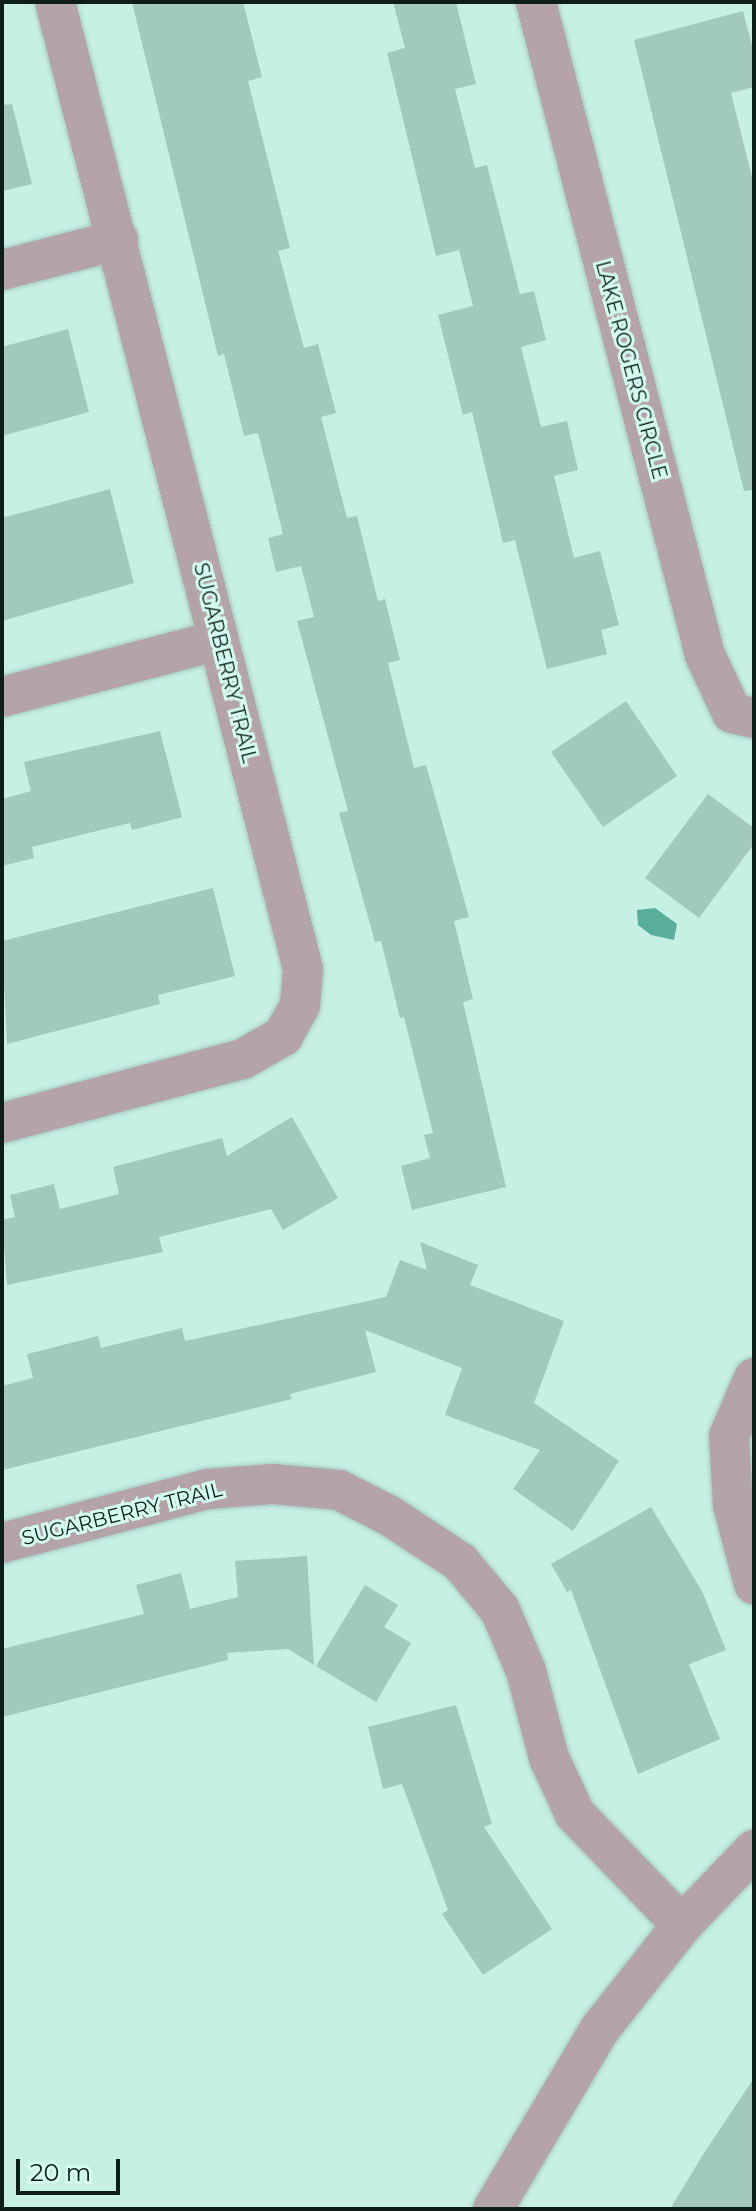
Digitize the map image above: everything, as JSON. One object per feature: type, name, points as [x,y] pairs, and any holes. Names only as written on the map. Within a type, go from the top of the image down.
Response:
[{"type":"street","name":"SUGARBERRY TRAIL","points":[[2,1123],[243,1059],[283,1036],[300,1005],[303,969],[55,2]]},
{"type":"street","name":"LAKE ROGERS CIRCLE","points":[[536,2],[705,655],[732,713],[754,718]]},
{"type":"street","points":[[2,270],[118,240]]},
{"type":"street","points":[[2,697],[219,640]]},
{"type":"street","points":[[754,1378],[729,1436],[733,1505],[754,1584]]},
{"type":"street","name":"SUGARBERRY TRAIL","points":[[2,1543],[208,1489],[273,1484],[339,1490],[390,1516],[460,1562],[500,1610],[526,1671],[549,1758],[575,1814],[682,1925]]},
{"type":"street","points":[[493,2209],[600,2029],[682,1925],[754,1850]]},
{"type":"shaded area","points":[[655,908],[677,924],[674,940],[651,935],[638,925],[637,910]]},
{"type":"building","points":[[132,2],[243,2],[262,77],[248,81],[290,248],[278,251],[304,348],[318,344],[336,413],[321,417],[347,518],[357,516],[378,601],[385,599],[400,660],[388,663],[414,768],[426,765],[469,917],[454,921],[473,999],[463,1002],[506,1187],[412,1210],[401,1166],[430,1158],[424,1135],[433,1133],[404,1017],[400,1018],[381,941],[375,942],[339,813],[348,811],[297,621],[314,617],[301,566],[276,572],[268,538],[283,534],[258,433],[244,436],[224,354],[218,356]]},
{"type":"building","points":[[393,2],[456,2],[476,84],[455,89],[475,168],[487,165],[520,294],[534,291],[546,340],[521,347],[541,427],[567,421],[578,470],[554,476],[574,558],[600,551],[619,625],[601,630],[607,654],[547,669],[515,540],[503,543],[472,412],[463,415],[438,315],[473,306],[459,250],[436,256],[387,53],[405,48]]},
{"type":"building","points":[[743,11],[754,53],[754,87],[731,93],[754,185],[754,490],[744,491],[634,40]]},
{"type":"building","points":[[12,104],[32,184],[2,191],[2,105]]},
{"type":"building","points":[[68,329],[89,412],[2,436],[2,347]]},
{"type":"building","points":[[110,489],[134,583],[2,621],[2,518]]},
{"type":"building","points":[[626,701],[677,776],[603,827],[551,752]]},
{"type":"building","points":[[160,731],[182,817],[132,830],[130,823],[32,847],[34,858],[2,866],[2,799],[31,791],[24,762]]},
{"type":"building","points":[[708,794],[754,828],[754,844],[699,918],[645,878]]},
{"type":"building","points":[[213,888],[235,976],[158,995],[160,1004],[7,1044],[2,941]]},
{"type":"building","points":[[292,1117],[338,1198],[283,1230],[271,1209],[159,1237],[163,1252],[7,1285],[2,1220],[15,1217],[10,1195],[54,1184],[60,1209],[119,1194],[113,1167],[222,1138],[227,1156]]},
{"type":"building","points":[[420,1242],[478,1265],[470,1285],[564,1321],[534,1403],[619,1461],[573,1531],[513,1489],[540,1450],[445,1415],[462,1368],[365,1330],[376,1372],[290,1394],[292,1399],[2,1470],[2,1386],[33,1378],[27,1354],[98,1336],[101,1348],[182,1328],[185,1341],[386,1297],[400,1260],[427,1270]]},
{"type":"building","points":[[651,1507],[702,1591],[726,1650],[689,1664],[720,1739],[638,1774],[571,1590],[567,1592],[551,1564]]},
{"type":"building","points":[[307,1556],[314,1665],[288,1649],[227,1653],[228,1660],[2,1717],[2,1649],[144,1614],[136,1585],[181,1573],[190,1609],[238,1597],[235,1561]]},
{"type":"building","points":[[365,1585],[398,1605],[384,1627],[411,1643],[376,1702],[316,1666]]},
{"type":"building","points":[[456,1705],[492,1824],[484,1827],[552,1929],[483,1975],[442,1914],[448,1910],[402,1784],[383,1789],[368,1727]]},
{"type":"building","points":[[754,2078],[754,2209],[670,2209],[704,2153]]}]
